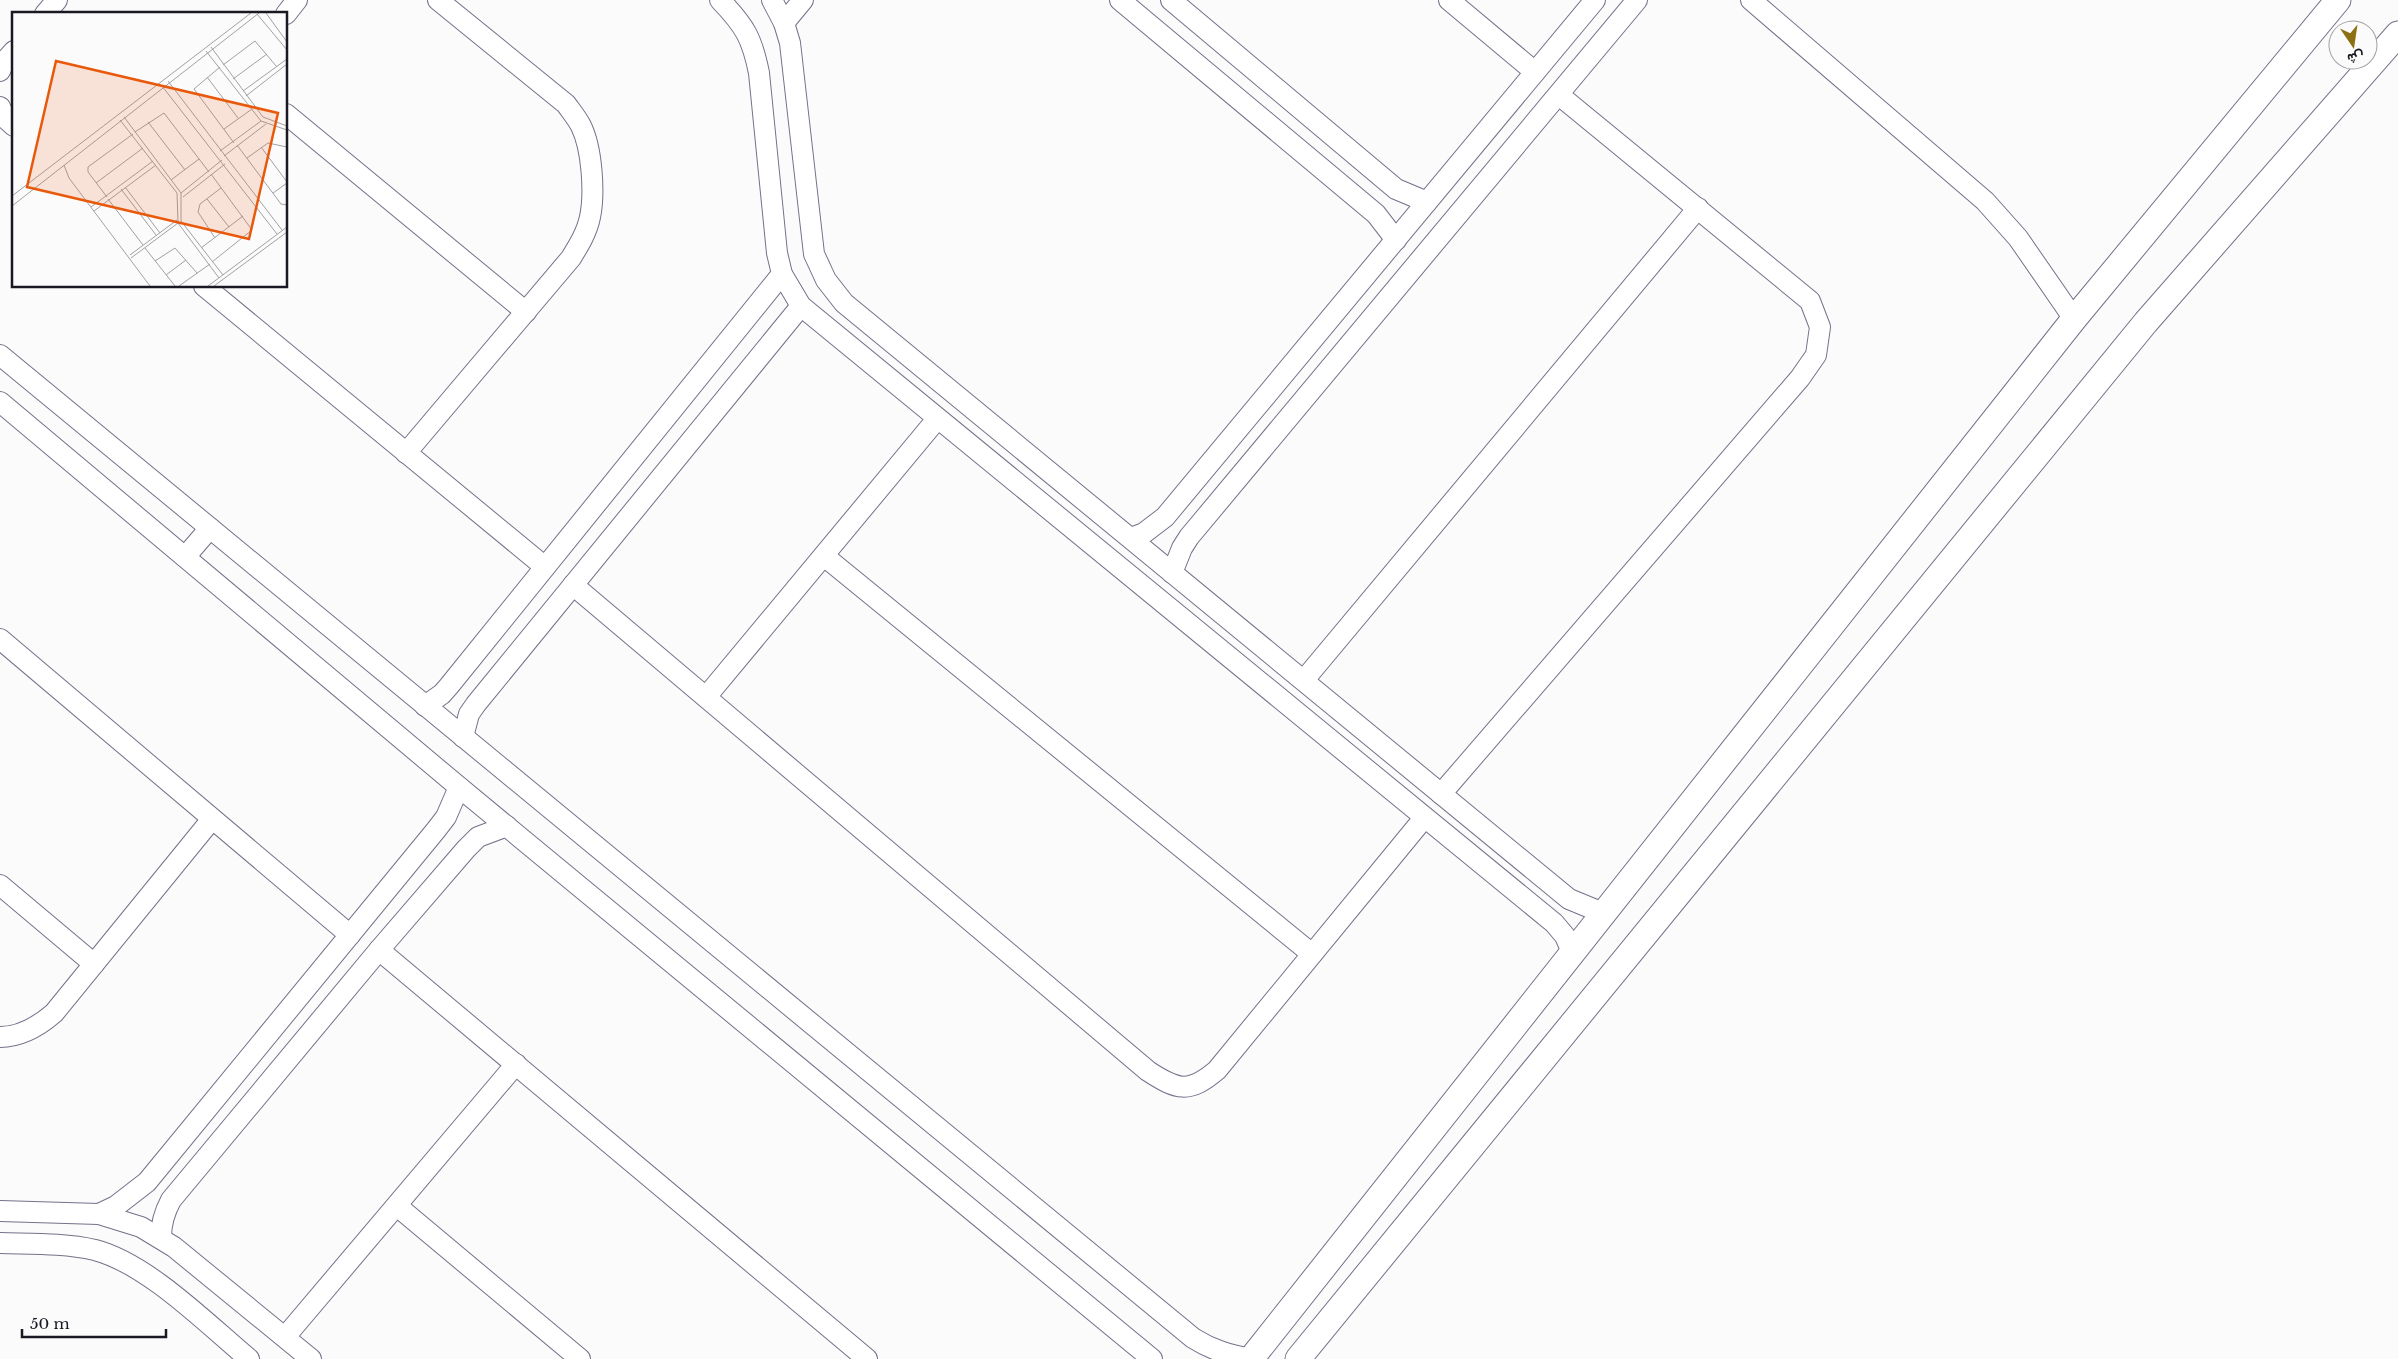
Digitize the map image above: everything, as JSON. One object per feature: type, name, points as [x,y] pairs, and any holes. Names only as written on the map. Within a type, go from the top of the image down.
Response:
[{"type":"street","points":[[47,12],[56,0]]},
{"type":"street","points":[[288,12],[297,0]]},
{"type":"street","points":[[406,453],[571,258],[583,238],[590,217],[592,194],[589,152],[581,126],[566,104],[438,0]]},
{"type":"street","points":[[720,0],[740,20],[753,45],[759,73],[777,253],[782,274],[802,306],[1554,923],[1565,936],[1572,952]]},
{"type":"street","points":[[772,0],[784,23],[790,43],[809,226],[814,254],[826,280],[844,303],[1569,899],[1603,913]]},
{"type":"street","points":[[784,23],[803,0]]},
{"type":"street","points":[[1120,0],[1376,214],[1396,240]]},
{"type":"street","points":[[1170,0],[1396,189],[1427,202]]},
{"type":"street","points":[[1449,0],[1535,72]]},
{"type":"street","points":[[1131,538],[1144,533],[1166,517],[1595,0]]},
{"type":"street","points":[[1172,573],[1182,548],[1189,537],[1638,0]]},
{"type":"street","points":[[1751,0],[1986,200],[2018,238],[2074,319]]},
{"type":"street","points":[[0,355],[1193,1338],[1217,1351],[1251,1359],[2074,319],[2338,0]]},
{"type":"street","points":[[1298,1359],[2146,322],[2398,34]]},
{"type":"street","points":[[0,72],[4,62],[12,53]]},
{"type":"street","points":[[1441,794],[1800,378],[1816,355],[1820,328],[1810,301],[1559,95]]},
{"type":"street","points":[[0,107],[5,118],[12,124]]},
{"type":"street","points":[[288,116],[526,312]]},
{"type":"street","points":[[1304,680],[1698,208]]},
{"type":"street","points":[[425,706],[442,694],[449,686],[782,274]]},
{"type":"street","points":[[206,288],[545,567]]},
{"type":"street","points":[[463,737],[469,714],[476,704],[802,306]]},
{"type":"street","points":[[0,402],[459,787],[1152,1359]]},
{"type":"street","points":[[706,697],[938,418]]},
{"type":"street","points":[[185,557],[210,528]]},
{"type":"street","points":[[824,556],[1312,954]]},
{"type":"street","points":[[573,585],[1140,1065],[1167,1084],[1186,1088],[1202,1082],[1217,1070],[1424,818]]},
{"type":"street","points":[[0,638],[212,820],[350,935]]},
{"type":"street","points":[[99,1214],[116,1206],[147,1182],[446,817],[459,787]]},
{"type":"street","points":[[0,1037],[23,1033],[40,1024],[54,1013],[212,820]]},
{"type":"street","points":[[161,1237],[161,1224],[164,1212],[171,1200],[379,950],[478,837],[507,826]]},
{"type":"street","points":[[0,885],[94,964]]},
{"type":"street","points":[[379,950],[867,1359]]},
{"type":"street","points":[[285,1338],[516,1064]]},
{"type":"street","points":[[396,1206],[580,1359]]},
{"type":"street","points":[[0,1212],[99,1214],[141,1227],[161,1237],[311,1359]]},
{"type":"street","points":[[0,1244],[68,1245],[96,1251],[123,1261],[147,1274],[249,1359]]}]
